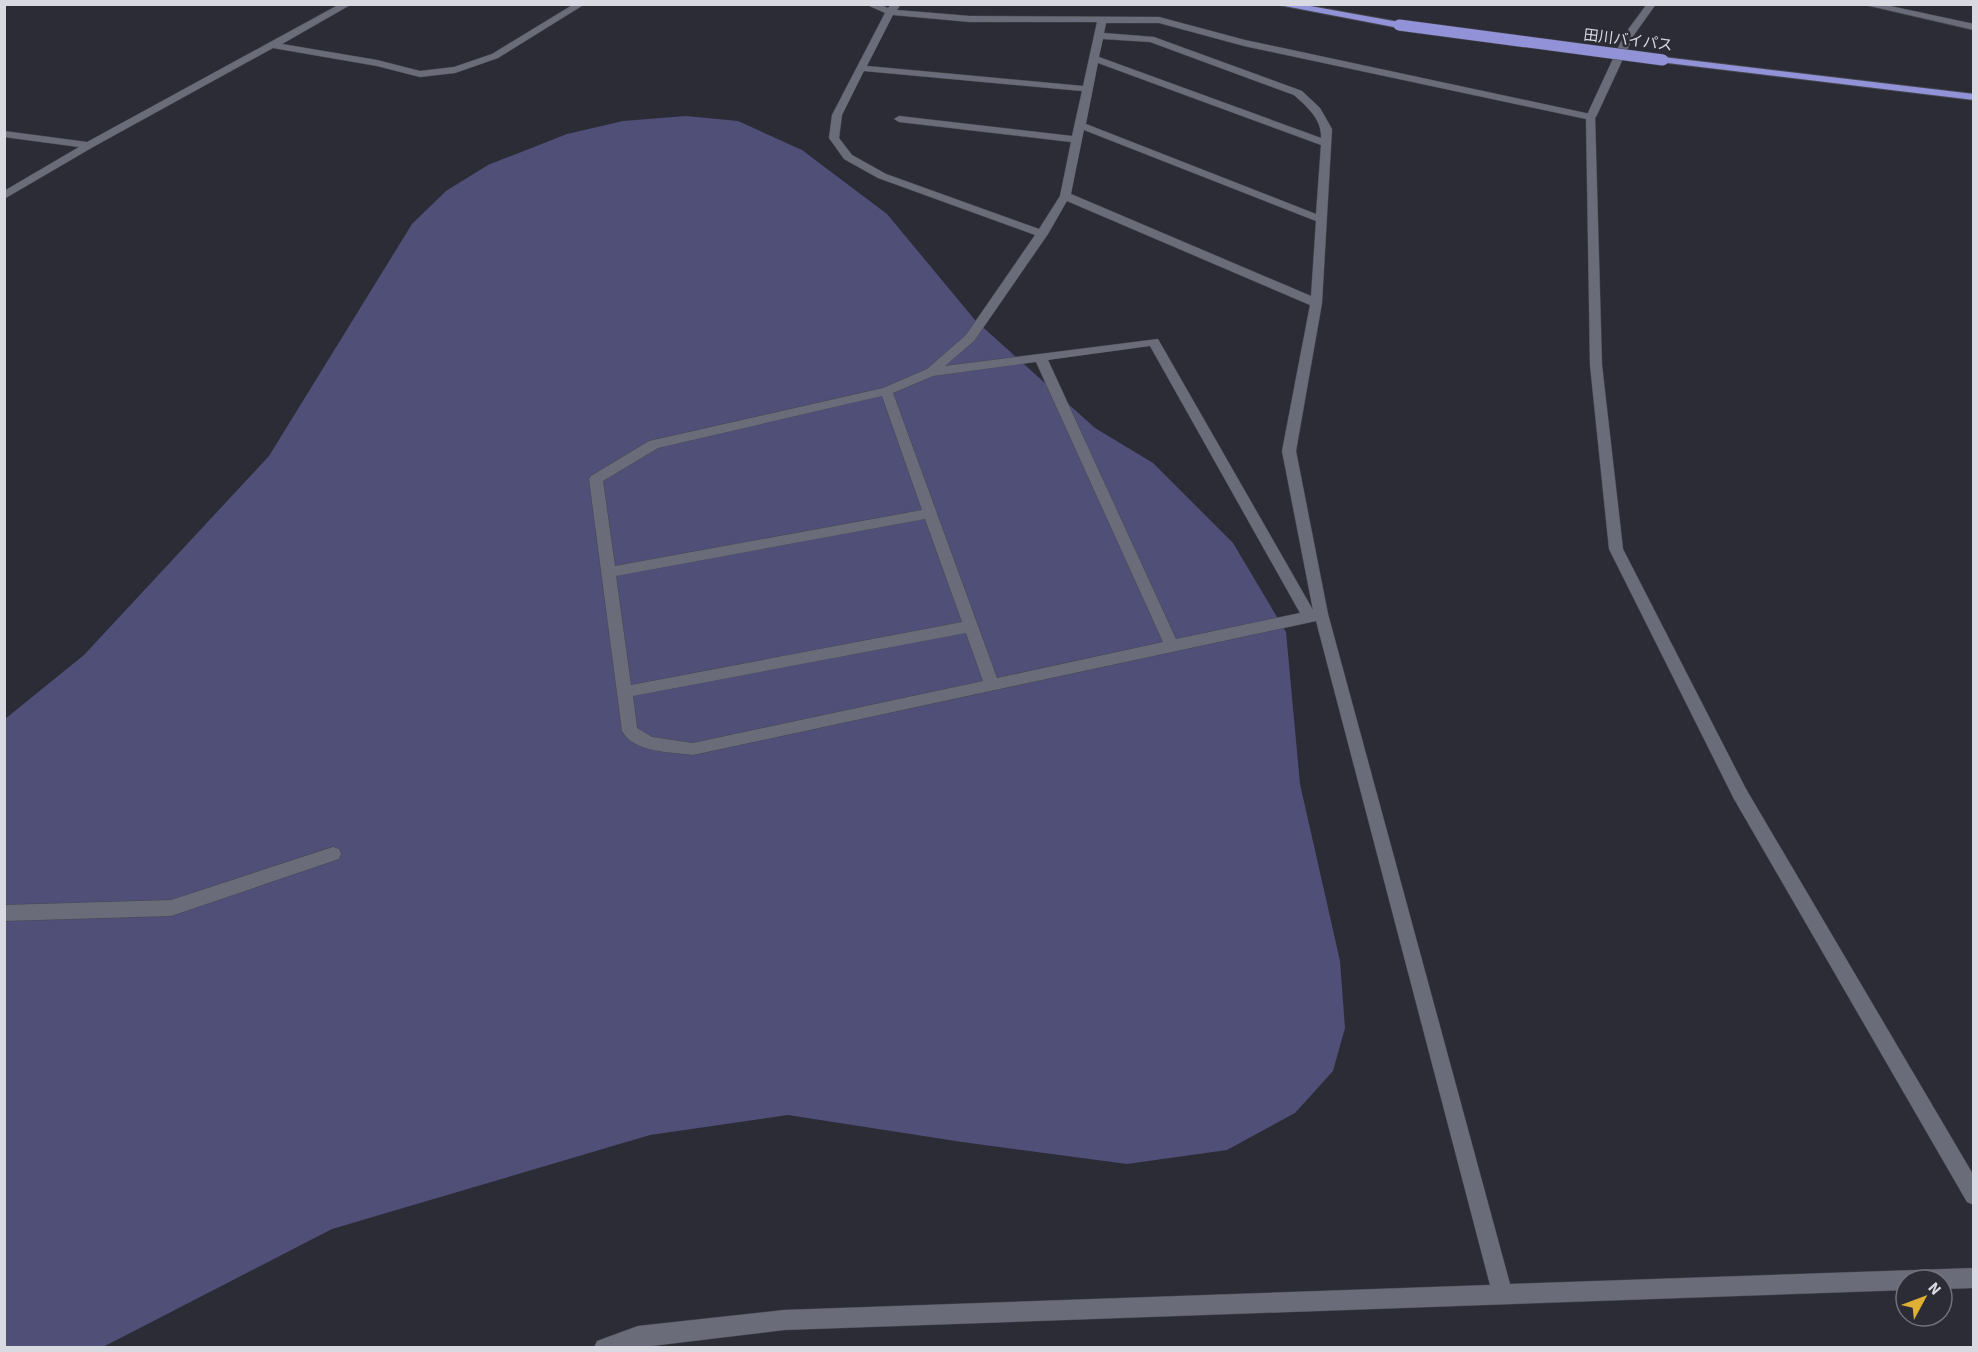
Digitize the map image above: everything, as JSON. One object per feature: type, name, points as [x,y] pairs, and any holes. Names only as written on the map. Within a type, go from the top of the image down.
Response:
[{"type":"highway","name":"田川バイパス","points":[[1279,4],[1399,25],[1663,60],[1974,97]]},
{"type":"street","points":[[4,196],[89,145],[348,4]]},
{"type":"street","points":[[270,45],[378,63],[420,74],[455,70],[495,56],[581,4]]},
{"type":"street","points":[[869,4],[970,18],[1159,20],[1244,43],[1591,117]]},
{"type":"street","points":[[1652,4],[1629,35],[1591,117],[1596,364],[1616,549],[1740,794],[1974,1195]]},
{"type":"street","points":[[1865,4],[1974,27]]},
{"type":"street","points":[[894,8],[837,115],[834,138],[848,157],[882,176],[1042,234]]},
{"type":"street","points":[[931,372],[970,338],[1042,234],[1065,196],[1102,18]]},
{"type":"street","points":[[1099,36],[1151,39],[1299,93],[1316,110],[1328,129],[1316,303],[1289,451],[1315,616],[1503,1295]]},
{"type":"street","points":[[1094,58],[1327,144]]},
{"type":"street","points":[[861,68],[1088,89]]},
{"type":"street","points":[[899,119],[1077,140]]},
{"type":"street","points":[[1080,125],[1322,220]]},
{"type":"street","points":[[4,134],[89,145]]},
{"type":"street","points":[[1065,196],[1316,303]]},
{"type":"street","points":[[1154,342],[1315,616],[693,749],[649,743],[630,731],[596,479],[654,444],[886,391],[931,372],[1154,342]]},
{"type":"street","points":[[1040,357],[1172,646]]},
{"type":"street","points":[[886,391],[992,685]]},
{"type":"street","points":[[609,572],[930,513]]},
{"type":"street","points":[[625,692],[971,626]]},
{"type":"street","points":[[4,913],[171,908],[333,854]]},
{"type":"street","points":[[1954,1279],[1974,1278]]},
{"type":"street","points":[[604,1347],[638,1336],[784,1320],[1894,1280]]},
{"type":"shaded area","points":[[686,116],[738,121],[802,150],[887,214],[975,320],[1095,428],[1153,463],[1233,543],[1286,632],[1300,784],[1340,961],[1345,1028],[1333,1071],[1295,1113],[1227,1150],[1127,1164],[962,1142],[788,1115],[650,1135],[332,1229],[103,1347],[5,1348],[5,719],[84,655],[269,456],[412,224],[446,191],[488,165],[567,134],[623,121]]}]
